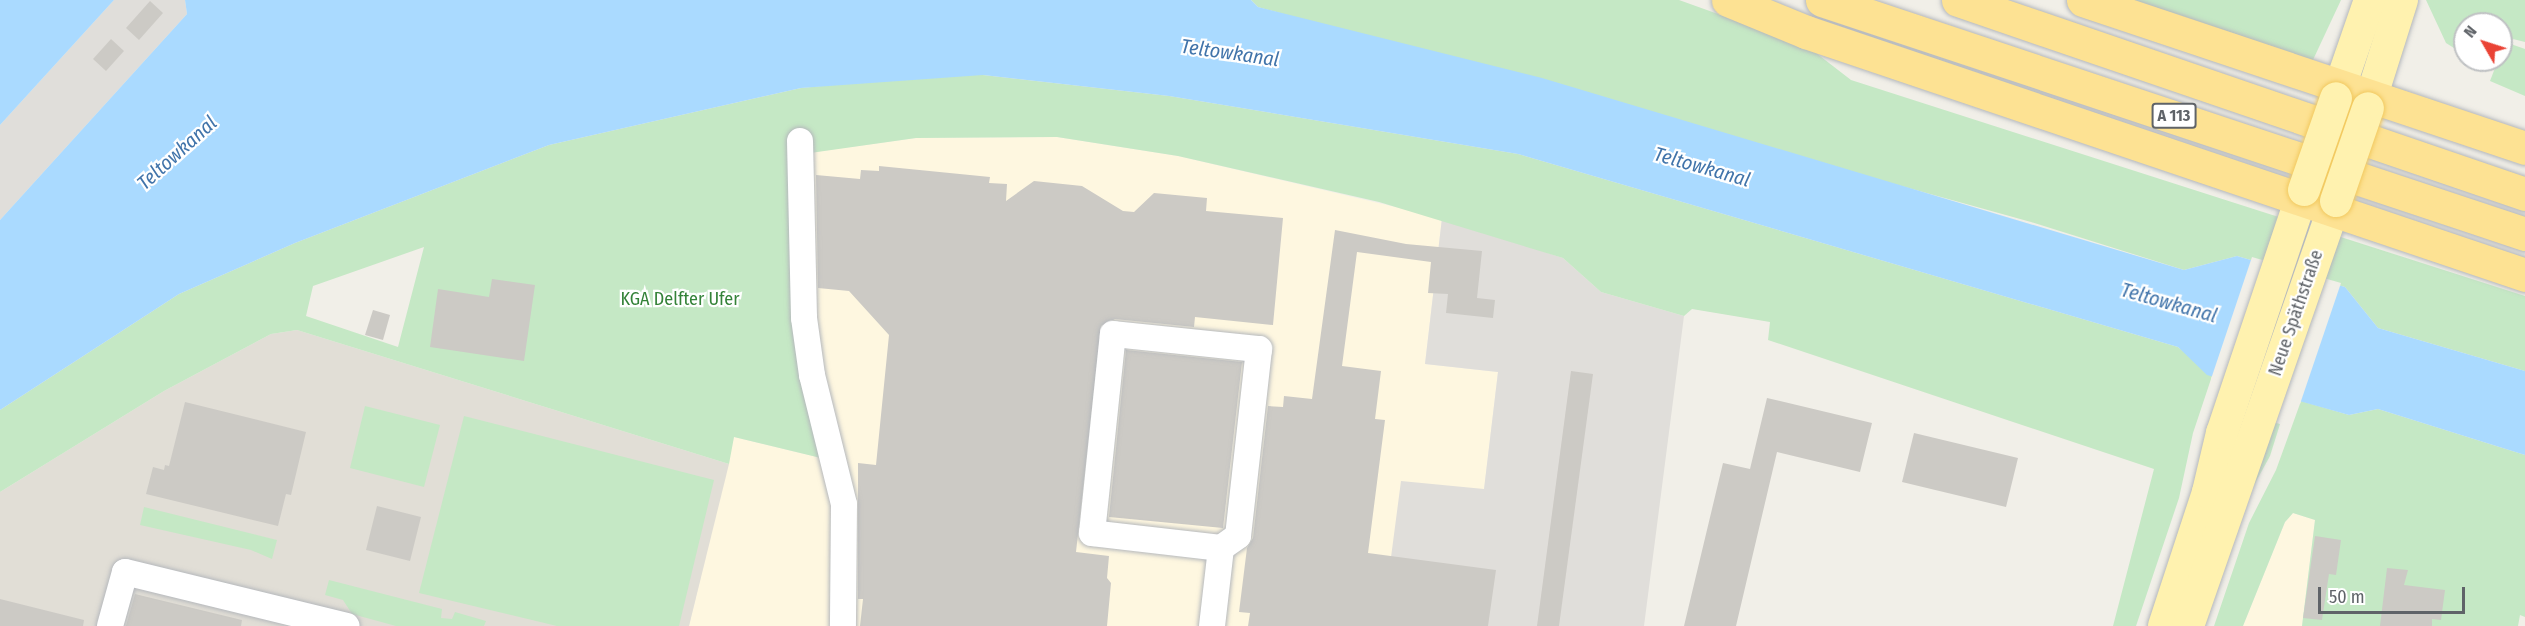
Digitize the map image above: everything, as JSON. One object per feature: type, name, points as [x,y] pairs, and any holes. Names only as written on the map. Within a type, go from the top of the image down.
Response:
[{"type":"highway","points":[[1728,0],[1806,32],[2303,194],[2525,275]]},
{"type":"highway","name":"A 113","points":[[1822,0],[2525,234]]},
{"type":"highway","name":"A 113","points":[[1958,0],[2525,194]]},
{"type":"highway","points":[[2083,0],[2370,102],[2525,148]]},
{"type":"main road","name":"Neue Späthstraße","points":[[2188,626],[2287,242],[2370,0]]},
{"type":"main road","name":"Neue Späthstraße","points":[[2163,626],[2208,492],[2317,251],[2335,205],[2402,0]]},
{"type":"lane","points":[[800,141],[806,329],[812,375],[844,504],[843,626]]},
{"type":"lane","points":[[1212,626],[1221,548],[1238,536],[1259,349],[1113,334],[1092,533],[1221,548]]},
{"type":"lane","points":[[110,626],[125,572],[346,626]]},
{"type":"shaded area","points":[[114,0],[185,0],[187,14],[0,220],[0,125]]},
{"type":"shaded area","points":[[1057,137],[1178,156],[1442,218],[1425,364],[1498,372],[1484,490],[1382,626],[843,626],[847,589],[810,316],[807,153],[916,138]]},
{"type":"shaded area","points":[[1442,218],[1563,258],[1601,292],[1684,316],[1644,626],[1382,626],[1401,481],[1484,489],[1498,372],[1425,364]]},
{"type":"shaded area","points":[[297,330],[729,464],[689,626],[0,626],[0,492],[164,391],[271,334]]},
{"type":"shaded area","points":[[734,437],[825,459],[835,491],[831,626],[689,626]]},
{"type":"shaded area","points":[[2293,513],[2315,520],[2302,626],[2243,626],[2285,522]]},
{"type":"green space","points":[[1251,0],[1679,0],[1807,46],[1851,80],[2525,296],[2525,371],[2378,328],[2345,287],[2237,256],[2184,270],[2031,222],[1258,7]]},
{"type":"green space","points":[[2132,0],[2341,0],[2312,62]]},
{"type":"green space","points":[[2426,0],[2525,0],[2525,42],[2513,39],[2513,12],[2453,12],[2453,47],[2446,43]]},
{"type":"green space","points":[[2513,45],[2525,49],[2525,96],[2490,81],[2493,72],[2513,72]]},
{"type":"green space","name":"KGA Delfter Ufer","points":[[937,75],[983,75],[1169,96],[1518,154],[2178,347],[2212,376],[2193,433],[2179,498],[2136,626],[2113,626],[2154,469],[1768,340],[1770,322],[1692,309],[1684,316],[1601,292],[1563,258],[1379,202],[1178,156],[1057,137],[916,138],[789,156],[825,459],[734,437],[729,464],[297,330],[271,334],[164,391],[0,492],[0,410],[179,294],[295,243],[549,145],[801,88]],"holes":[[[424,247],[398,347],[306,316],[313,286]]]},
{"type":"green space","points":[[2301,401],[2349,415],[2378,409],[2525,455],[2525,617],[2520,615],[2518,626],[2302,626],[2315,520],[2293,513],[2285,522],[2243,626],[2214,626],[2249,523],[2276,470]]},
{"type":"green space","points":[[365,406],[440,425],[424,487],[350,468]]},
{"type":"green space","points":[[464,416],[714,480],[679,626],[557,626],[419,593]]},
{"type":"green space","points":[[2273,422],[2280,424],[2270,456],[2248,496]]},
{"type":"green space","points":[[144,507],[277,540],[272,559],[251,550],[140,525]]},
{"type":"green space","points":[[329,580],[442,609],[441,618],[452,619],[455,612],[486,621],[484,626],[396,626],[352,614],[343,600],[325,595]]},
{"type":"water","points":[[0,0],[114,0],[0,125]]},
{"type":"water","name":"Teltowkanal","points":[[185,0],[1251,0],[1258,7],[1542,78],[2184,270],[2237,256],[2345,287],[2378,328],[2525,371],[2525,455],[2378,409],[2349,415],[2207,375],[2178,347],[1518,154],[1169,96],[983,75],[801,88],[549,145],[295,243],[179,294],[0,410],[0,220],[187,14]]},
{"type":"pier","points":[[2252,257],[2341,283],[2300,404],[2211,379]]},
{"type":"building","points":[[150,1],[163,13],[139,40],[126,28]]},
{"type":"building","points":[[111,39],[124,51],[106,71],[93,59]]},
{"type":"building","points":[[879,166],[990,177],[989,183],[1007,184],[1006,201],[1034,181],[1082,186],[1123,211],[1134,212],[1154,193],[1207,198],[1206,211],[1283,218],[1273,325],[1195,317],[1194,327],[1115,319],[1101,326],[1076,552],[1109,556],[1107,578],[1111,583],[1107,626],[860,626],[863,599],[858,599],[858,463],[876,465],[889,335],[849,291],[818,288],[816,175],[860,179],[861,170],[879,171]]},
{"type":"building","points":[[1335,230],[1406,244],[1482,251],[1477,298],[1495,300],[1493,318],[1446,313],[1448,294],[1428,293],[1431,262],[1357,252],[1342,366],[1381,371],[1375,419],[1385,420],[1368,553],[1496,570],[1488,626],[1248,626],[1250,613],[1239,612],[1247,548],[1253,538],[1268,406],[1283,407],[1284,396],[1312,399]]},
{"type":"building","points":[[492,279],[535,285],[524,361],[430,347],[438,289],[489,297]]},
{"type":"building","points":[[373,310],[390,315],[383,340],[365,335]]},
{"type":"building","points":[[1126,350],[1242,362],[1223,528],[1109,517]]},
{"type":"building","points":[[1571,371],[1593,374],[1559,626],[1537,626]]},
{"type":"building","points":[[1767,398],[1872,423],[1860,472],[1777,452],[1736,626],[1684,626],[1723,463],[1750,469]]},
{"type":"building","points":[[185,402],[306,432],[291,495],[286,494],[278,526],[146,494],[153,467],[164,470],[165,465],[169,466]]},
{"type":"building","points":[[1914,433],[2018,458],[2006,507],[1902,482]]},
{"type":"building","points":[[377,506],[421,517],[410,561],[366,550]]},
{"type":"building","points":[[2315,536],[2341,540],[2336,575],[2329,574],[2322,620],[2303,618]]},
{"type":"building","points":[[2387,568],[2408,570],[2404,585],[2445,590],[2441,620],[2432,619],[2432,626],[2380,626]]},
{"type":"building","points":[[135,594],[242,620],[241,626],[126,626]]},
{"type":"building","points":[[0,599],[84,620],[83,626],[0,626]]}]
